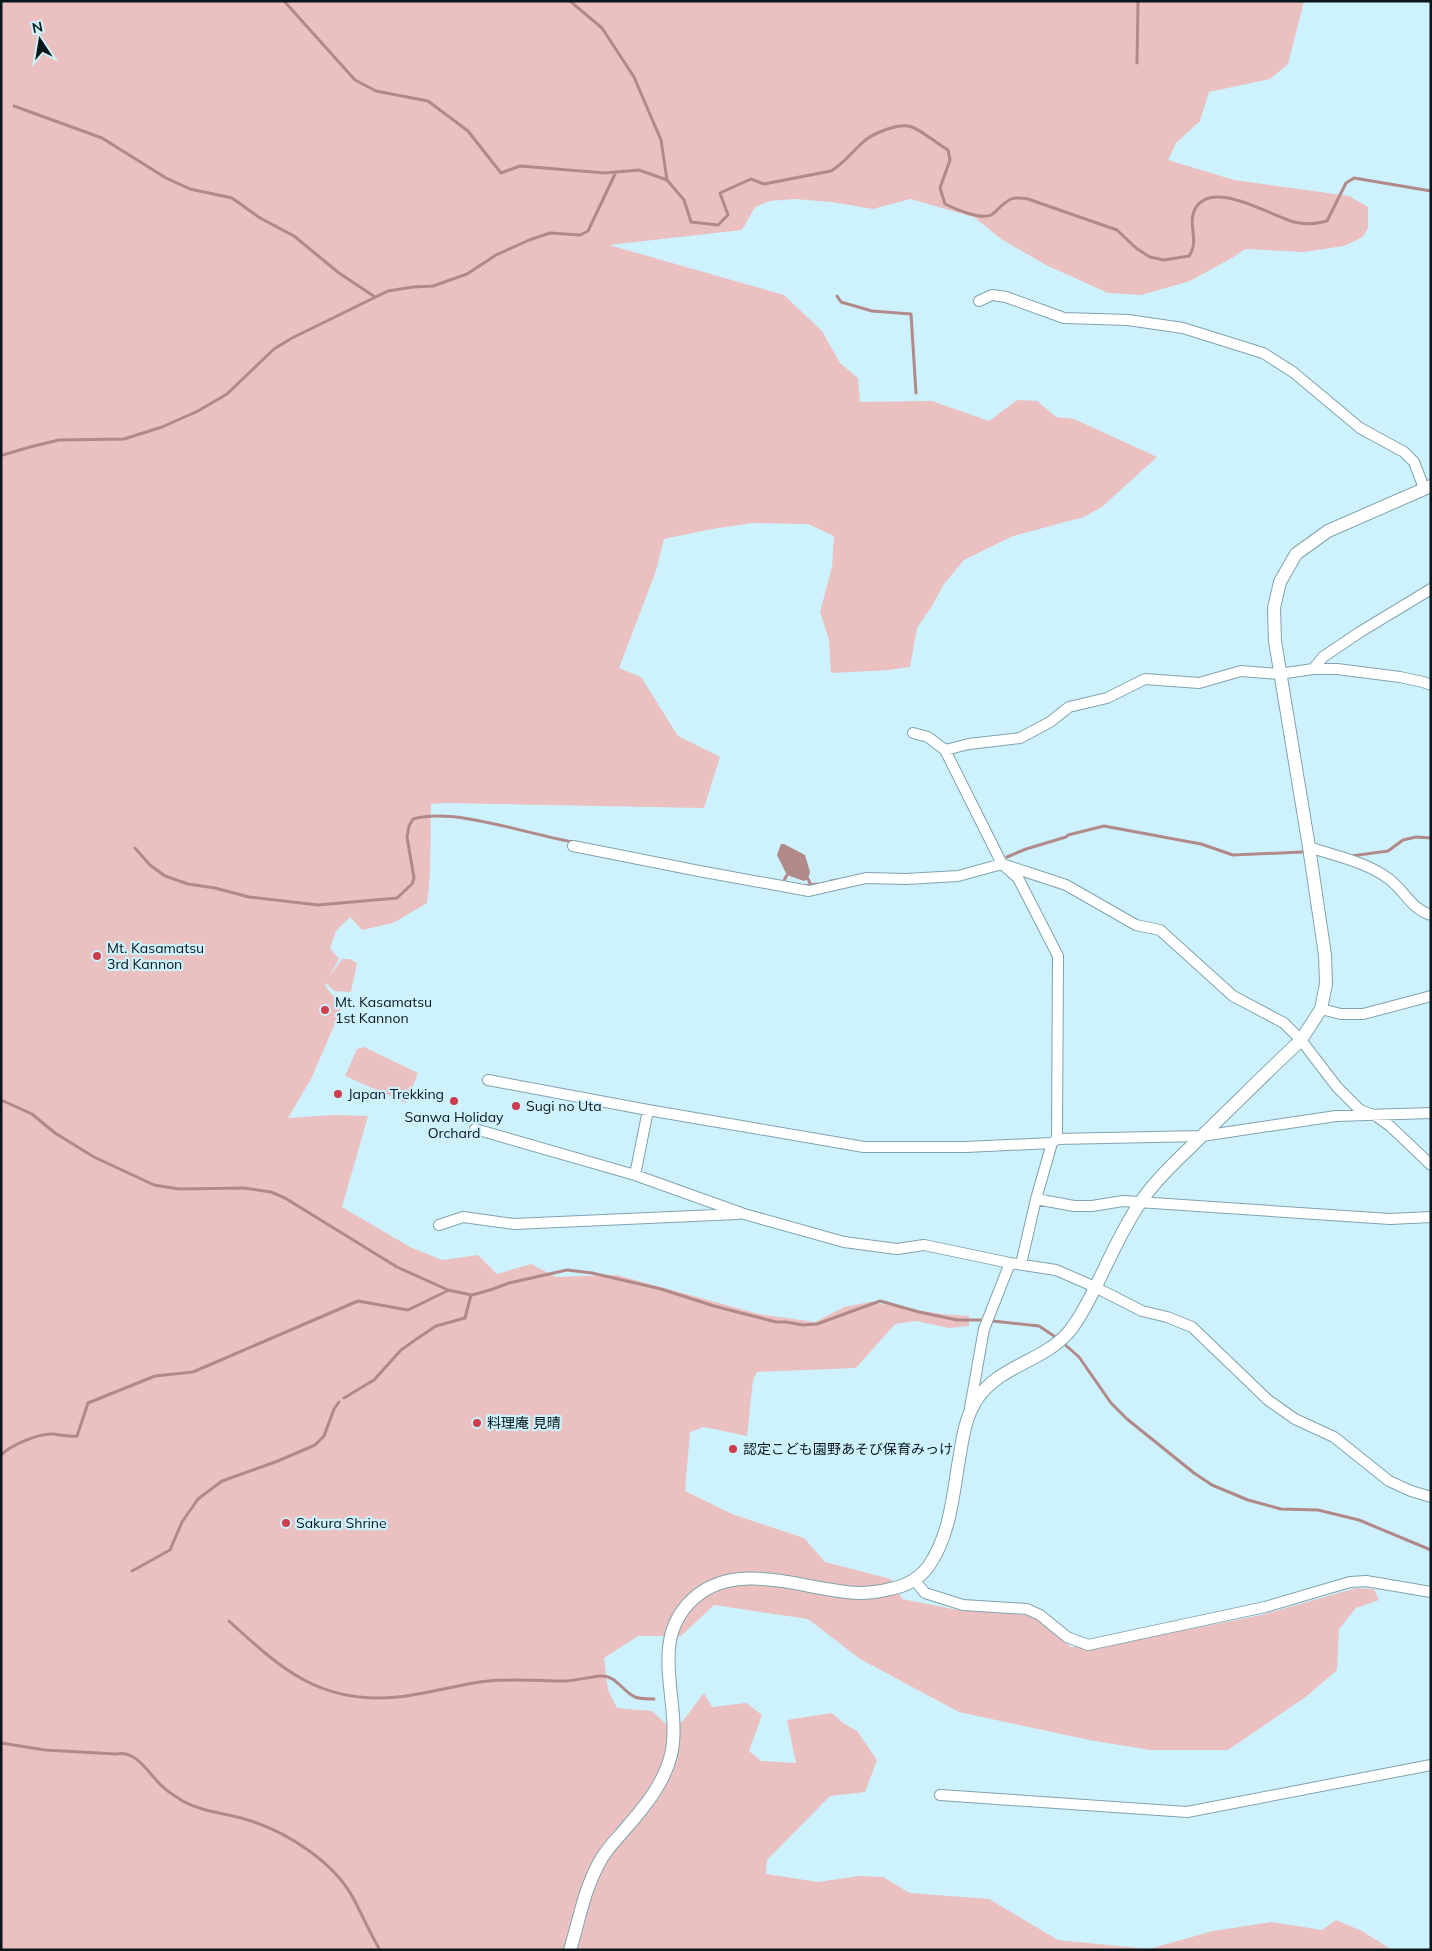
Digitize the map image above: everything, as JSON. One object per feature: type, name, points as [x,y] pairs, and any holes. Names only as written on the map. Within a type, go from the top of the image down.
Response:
[{"type":"street","points":[[970,1412],[979,1396],[996,1378],[1055,1344],[1066,1335],[1079,1317],[1140,1202],[1163,1175],[1301,1040],[1321,1009],[1326,984],[1325,955],[1309,847],[1274,641],[1274,608],[1280,582],[1296,554],[1328,531],[1428,487],[1414,462],[1404,452],[1360,428],[1293,372],[1263,353],[1183,328],[1128,320],[1064,318],[1006,297],[992,295],[979,301]]},
{"type":"street","points":[[1313,669],[1323,658],[1360,632],[1431,589]]},
{"type":"street","points":[[945,750],[969,744],[1020,738],[1050,722],[1069,707],[1107,698],[1145,679],[1199,683],[1241,671],[1279,674],[1313,669],[1400,677],[1431,685]]},
{"type":"street","points":[[570,1950],[583,1902],[599,1862],[612,1843],[648,1802],[663,1779],[671,1753],[673,1735],[668,1646],[674,1626],[685,1608],[706,1589],[724,1581],[745,1578],[764,1579],[856,1593],[877,1592],[902,1587],[915,1581],[932,1561],[940,1546],[948,1522],[984,1329],[1016,1264],[1055,1141],[1058,956],[1018,878],[1002,864],[945,750],[928,736],[913,734]]},
{"type":"street","points":[[573,846],[809,891],[866,878],[906,879],[958,876],[1002,864],[1066,885],[1136,925],[1160,930],[1233,996],[1284,1023],[1301,1040],[1337,1087],[1360,1110],[1376,1116],[1390,1126],[1431,1165]]},
{"type":"street","points":[[1309,847],[1367,867],[1389,880],[1413,905],[1424,913],[1431,914]]},
{"type":"street","points":[[1321,1009],[1341,1014],[1363,1014],[1431,996]]},
{"type":"street","points":[[488,1080],[864,1147],[966,1147],[1055,1141],[1202,1136],[1336,1116],[1431,1113]]},
{"type":"street","points":[[635,1175],[648,1110]]},
{"type":"street","points":[[475,1129],[635,1175],[744,1214],[844,1242],[897,1249],[924,1245],[1016,1264],[1056,1270],[1095,1286],[1142,1311],[1167,1317],[1192,1327],[1268,1400],[1295,1419],[1334,1437],[1389,1481],[1411,1491],[1431,1497]]},
{"type":"street","points":[[1036,1199],[1074,1206],[1092,1206],[1122,1201],[1390,1219],[1431,1217]]},
{"type":"street","points":[[439,1225],[463,1217],[514,1224],[744,1214]]},
{"type":"street","points":[[915,1581],[925,1593],[963,1605],[1027,1609],[1040,1615],[1067,1637],[1088,1645],[1265,1607],[1350,1582],[1366,1581],[1431,1592]]},
{"type":"street","points":[[940,1795],[1187,1812],[1431,1765]]},
{"type":"shaded area","points":[[1,1],[1304,1],[1288,64],[1270,79],[1209,92],[1200,121],[1176,143],[1168,160],[1234,180],[1349,196],[1368,207],[1368,228],[1363,237],[1344,246],[1304,252],[1245,249],[1190,281],[1141,295],[1108,293],[1046,265],[1001,239],[974,217],[910,199],[873,209],[831,202],[795,199],[770,201],[755,207],[742,230],[609,245],[784,295],[822,331],[840,363],[858,378],[860,402],[932,401],[989,421],[1017,400],[1037,401],[1056,417],[1074,419],[1157,457],[1103,506],[1084,517],[1013,536],[964,560],[944,584],[917,628],[910,667],[831,673],[829,640],[820,612],[832,567],[834,536],[808,524],[753,523],[664,539],[656,571],[619,668],[641,677],[678,736],[720,757],[704,808],[431,804],[429,891],[427,903],[393,923],[362,930],[350,917],[336,931],[330,948],[339,959],[329,977],[342,959],[350,959],[357,963],[351,992],[334,991],[326,983],[325,986],[333,996],[344,1003],[311,1079],[288,1118],[333,1115],[368,1116],[342,1207],[410,1247],[442,1260],[478,1255],[497,1274],[531,1264],[556,1277],[617,1275],[759,1314],[815,1322],[844,1307],[870,1302],[941,1314],[969,1316],[969,1326],[949,1328],[916,1321],[895,1324],[856,1368],[757,1372],[753,1380],[747,1436],[704,1427],[690,1432],[685,1491],[732,1514],[804,1538],[825,1562],[891,1579],[902,1599],[958,1610],[1032,1615],[1071,1647],[1100,1647],[1261,1615],[1356,1588],[1374,1589],[1379,1600],[1356,1608],[1339,1629],[1337,1670],[1307,1696],[1228,1750],[1150,1750],[1089,1740],[959,1712],[860,1659],[808,1619],[714,1605],[681,1636],[638,1636],[604,1658],[608,1690],[617,1708],[652,1711],[666,1724],[682,1722],[704,1693],[712,1707],[746,1703],[762,1715],[749,1751],[761,1761],[796,1763],[787,1720],[832,1713],[843,1723],[857,1731],[877,1760],[865,1792],[830,1796],[767,1860],[766,1874],[818,1882],[859,1876],[883,1877],[910,1893],[989,1899],[1058,1940],[1149,1949],[1213,1931],[1271,1922],[1322,1930],[1336,1920],[1362,1931],[1392,1950],[1,1950]]},
{"type":"shaded area","points":[[781,844],[805,855],[810,872],[808,879],[804,881],[787,875],[777,855]]},
{"type":"shaded area","points":[[364,1047],[418,1073],[406,1103],[345,1076],[357,1049]]},
{"type":"waterway","points":[[284,1],[355,80],[376,91],[428,101],[468,131],[501,173],[520,166],[605,173],[639,170],[667,180],[684,200],[691,222],[718,225],[728,215],[720,193],[751,179],[764,184],[831,171],[866,140],[878,133],[900,126],[912,127],[948,150],[950,160],[940,188],[945,204],[968,213],[986,216],[991,215],[1011,199],[1028,199],[1117,230],[1136,248],[1150,257],[1164,260],[1189,256],[1194,238],[1192,221],[1195,209],[1203,200],[1214,197],[1228,198],[1294,222],[1311,224],[1327,221],[1346,183],[1354,178],[1431,191]]},
{"type":"waterway","points":[[570,1],[602,28],[634,77],[661,140],[667,180]]},
{"type":"waterway","points":[[1137,63],[1138,1]]},
{"type":"waterway","points":[[14,106],[102,138],[166,178],[190,189],[232,198],[260,218],[294,236],[339,273],[375,297]]},
{"type":"waterway","points":[[3,455],[59,440],[124,439],[162,427],[198,411],[227,394],[274,349],[292,338],[388,291],[433,286],[467,274],[496,255],[550,233],[580,235],[588,231],[616,172]]},
{"type":"waterway","points":[[837,296],[841,302],[872,311],[911,314],[916,393]]},
{"type":"waterway","points":[[135,848],[150,865],[165,876],[188,884],[215,888],[249,897],[318,905],[397,898],[412,884],[414,878],[407,837],[409,826],[413,819],[431,816],[471,819],[574,842]]},
{"type":"waterway","points":[[1007,857],[1068,835],[1104,826],[1201,844],[1233,855],[1302,852]]},
{"type":"waterway","points":[[1351,856],[1388,851],[1403,840],[1416,837],[1431,838]]},
{"type":"waterway","points":[[783,882],[787,875]]},
{"type":"waterway","points":[[808,879],[811,885]]},
{"type":"waterway","points":[[831,881],[844,879]]},
{"type":"waterway","points":[[804,886],[817,884]]},
{"type":"waterway","points":[[1,1100],[32,1114],[55,1133],[94,1157],[154,1185],[179,1189],[244,1188],[271,1192],[285,1198],[397,1267],[448,1290],[472,1295],[509,1283],[567,1270],[592,1273],[661,1289],[714,1306],[776,1322],[803,1325],[817,1324],[880,1301],[957,1320],[983,1320],[1039,1326],[1057,1338]]},
{"type":"waterway","points":[[1,1455],[18,1444],[40,1435],[77,1436],[88,1403],[155,1376],[193,1372],[358,1301],[408,1310],[447,1291]]},
{"type":"waterway","points":[[344,1398],[374,1380],[401,1350],[436,1326],[465,1318],[471,1295]]},
{"type":"waterway","points":[[1062,1342],[1079,1357],[1111,1403],[1127,1419],[1194,1473],[1212,1485],[1248,1500],[1281,1509],[1318,1510],[1359,1520],[1431,1550]]},
{"type":"waterway","points":[[132,1571],[170,1550],[182,1522],[198,1499],[222,1481],[278,1461],[315,1445],[324,1436],[334,1409],[339,1402]]},
{"type":"waterway","points":[[229,1621],[285,1668],[304,1680],[324,1689],[346,1695],[371,1698],[398,1697],[491,1681],[567,1681],[606,1676],[635,1697],[654,1699]]},
{"type":"waterway","points":[[1,1743],[45,1750],[124,1754],[131,1756],[137,1759],[165,1789],[181,1800],[198,1808],[254,1822],[281,1834],[309,1851],[334,1872],[352,1896],[380,1950]]},
{"type":"place","name":"Mt. Kasamatsu 3rd Kannon","points":[[97,956]]},
{"type":"place","name":"Mt. Kasamatsu 1st Kannon","points":[[325,1010]]},
{"type":"place","name":"Japan Trekking","points":[[338,1094]]},
{"type":"place","name":"Sanwa Holiday Orchard","points":[[454,1101]]},
{"type":"place","name":"Sugi no Uta","points":[[516,1106]]},
{"type":"place","name":"料理庵 見晴","points":[[477,1423]]},
{"type":"place","name":"認定こども園野あそび保育みっけ","points":[[733,1449]]},
{"type":"place","name":"Sakura Shrine","points":[[286,1523]]}]
